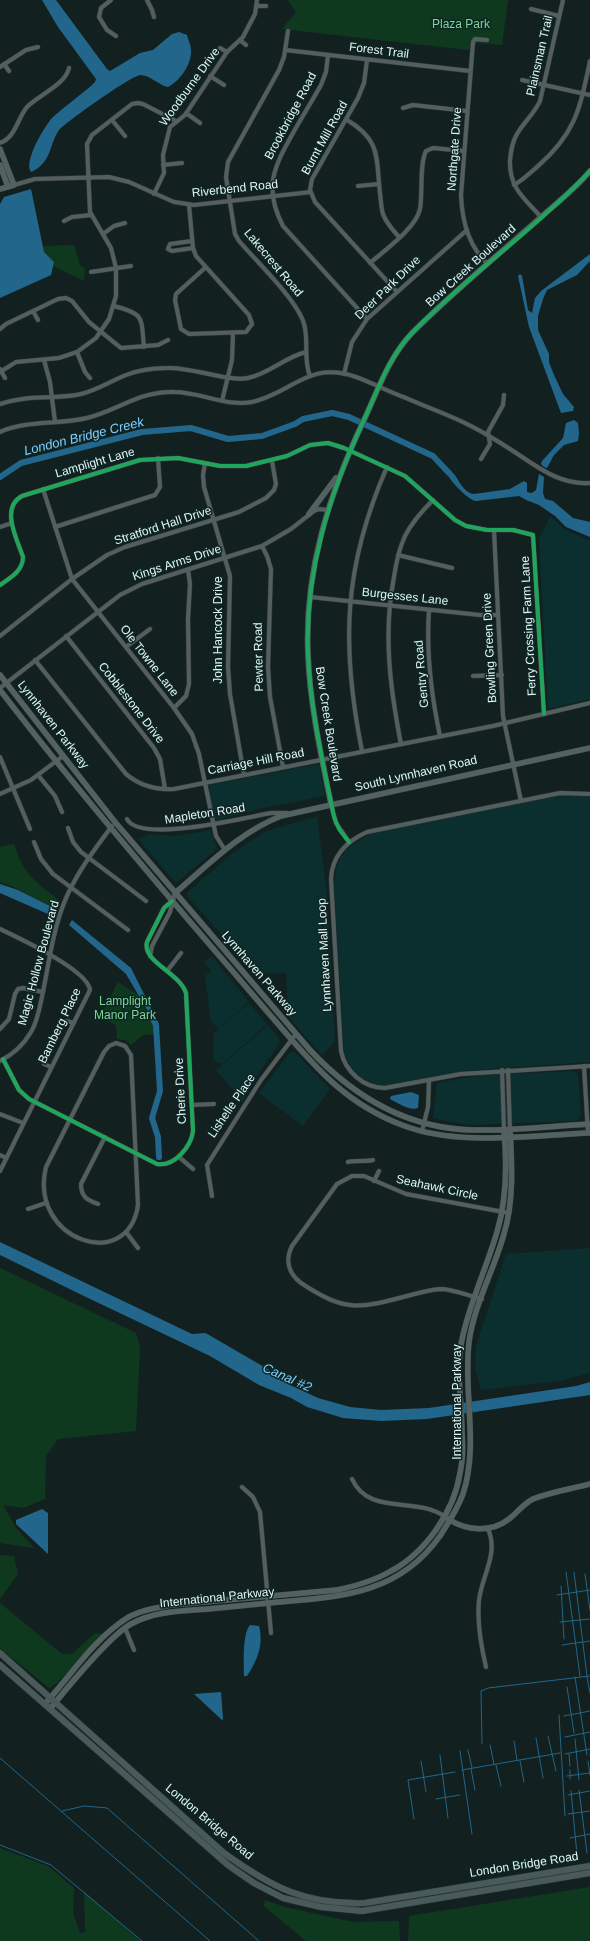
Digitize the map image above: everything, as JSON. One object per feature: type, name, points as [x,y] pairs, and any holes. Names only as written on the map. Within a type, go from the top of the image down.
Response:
[{"type":"main road","points":[[0,149],[11,186]]},
{"type":"main road","points":[[0,165],[11,186]]},
{"type":"main road","name":"Bow Creek Boulevard","points":[[331,804],[310,677],[308,638],[310,597],[315,561],[328,510],[341,471],[390,365],[411,334],[590,172]]},
{"type":"main road","name":"Riverbend Road","points":[[0,189],[11,186]]},
{"type":"main road","name":"Kings Arms Drive","points":[[309,514],[341,471]]},
{"type":"main road","name":"Lynnhaven Parkway","points":[[0,675],[115,822],[296,1034],[328,1069],[347,1086],[388,1110],[424,1122],[454,1129],[507,1130],[588,1124]]},
{"type":"main road","name":"Lynnhaven Parkway","points":[[0,689],[56,762],[172,901],[314,1066],[345,1093],[390,1120],[422,1131],[455,1136],[508,1137],[589,1133]]},
{"type":"main road","name":"South Lynnhaven Road","points":[[175,893],[225,850],[263,824],[289,813],[590,748]]},
{"type":"main road","name":"International Parkway","points":[[45,1704],[109,1632],[128,1618],[152,1608],[171,1605],[340,1597],[380,1586],[415,1563],[430,1548],[451,1520],[463,1493],[468,1470],[470,1453],[470,1420],[467,1365],[470,1334],[504,1234],[509,1213],[511,1183],[507,1130]]},
{"type":"main road","name":"International Parkway","points":[[50,1709],[101,1651],[125,1628],[134,1623],[161,1614],[337,1590],[378,1578],[392,1571],[414,1553],[430,1536],[444,1516],[455,1492],[461,1473],[462,1421],[459,1369],[462,1341],[498,1231],[506,1181],[508,1137]]},
{"type":"main road","points":[[444,1516],[466,1527],[478,1530],[488,1528],[504,1523],[531,1500],[590,1484]]},
{"type":"main road","name":"London Bridge Road","points":[[0,1653],[224,1853],[251,1872],[287,1892],[331,1902],[364,1902],[590,1866]]},
{"type":"main road","name":"London Bridge Road","points":[[0,1664],[228,1865],[245,1878],[278,1896],[321,1907],[362,1911],[590,1873]]},
{"type":"main road","points":[[477,1884],[478,1892]]},
{"type":"street","points":[[111,0],[101,8],[99,17],[107,30],[116,36]]},
{"type":"street","points":[[147,0],[154,17]]},
{"type":"street","name":"Woodburne Drive","points":[[154,194],[164,174],[163,155],[169,131],[176,121],[186,113],[227,52],[240,40],[253,18],[257,6],[257,0]]},
{"type":"street","name":"Plainsman Trail","points":[[541,217],[514,185],[510,171],[512,145],[516,136],[536,109],[544,85],[563,0]]},
{"type":"street","points":[[257,6],[266,6]]},
{"type":"street","points":[[530,9],[559,16]]},
{"type":"street","name":"Lakecrest Road","points":[[288,31],[285,50],[279,70],[228,162],[226,173],[233,229],[238,240],[301,314],[306,330],[307,368],[310,376]]},
{"type":"street","points":[[240,40],[246,44]]},
{"type":"street","name":"Northgate Drive","points":[[487,40],[473,41],[461,204],[467,230],[477,252],[488,265]]},
{"type":"street","points":[[9,71],[2,66],[26,50],[38,47]]},
{"type":"street","points":[[220,48],[227,52]]},
{"type":"street","name":"Forest Trail","points":[[285,50],[470,71]]},
{"type":"street","name":"Brookbridge Road","points":[[328,55],[326,72],[321,85],[276,164],[272,179],[272,196],[275,209],[283,226],[367,319]]},
{"type":"street","name":"Burnt Mill Road","points":[[367,60],[361,92],[347,120],[312,179],[311,192],[315,202],[333,223],[397,292]]},
{"type":"street","points":[[514,185],[548,158],[561,143],[575,120],[583,94],[590,61]]},
{"type":"street","points":[[0,143],[10,137],[27,108],[65,78],[69,68]]},
{"type":"street","points":[[210,76],[224,85]]},
{"type":"street","points":[[522,80],[590,96]]},
{"type":"street","points":[[0,371],[16,362],[63,357],[76,352],[93,341],[101,332],[114,306],[117,288],[116,268],[113,253],[91,215],[88,177],[88,140],[132,104],[143,104],[176,121]]},
{"type":"street","points":[[403,108],[413,105],[467,111]]},
{"type":"street","points":[[186,113],[200,123]]},
{"type":"street","points":[[112,120],[125,136]]},
{"type":"street","points":[[347,120],[366,132],[373,143],[383,215],[399,237]]},
{"type":"street","points":[[370,264],[414,222],[419,214],[426,151],[433,148],[464,151]]},
{"type":"street","points":[[163,165],[182,163]]},
{"type":"street","name":"Riverbend Road","points":[[11,186],[35,179],[88,177],[119,179],[139,186],[174,202],[189,205],[229,202],[311,192]]},
{"type":"street","points":[[358,186],[379,184]]},
{"type":"street","points":[[189,205],[192,241],[196,256],[250,315],[252,320],[250,328],[246,332],[189,334],[183,332],[179,327],[175,300],[176,294],[206,267]]},
{"type":"street","points":[[64,221],[72,217],[91,215]]},
{"type":"street","points":[[103,234],[114,226],[125,223]]},
{"type":"street","name":"Deer Park Drive","points":[[344,374],[352,342],[367,319],[467,230]]},
{"type":"street","points":[[192,241],[170,244],[168,249],[172,251],[193,248]]},
{"type":"street","points":[[91,272],[131,266]]},
{"type":"street","points":[[0,330],[33,311],[58,299],[66,298],[72,301],[89,322],[121,348],[158,345],[168,340]]},
{"type":"street","points":[[114,306],[133,311],[138,315],[141,321],[144,347]]},
{"type":"street","points":[[33,311],[38,320]]},
{"type":"street","points":[[222,401],[233,351],[233,333]]},
{"type":"street","points":[[76,352],[85,372],[90,378]]},
{"type":"street","points":[[0,404],[26,398],[81,394],[134,373],[157,368],[188,368],[228,377],[242,378],[254,376],[288,358],[306,352]]},
{"type":"street","points":[[44,360],[52,396],[55,422]]},
{"type":"street","points":[[0,368],[0,371],[5,378]]},
{"type":"street","points":[[0,432],[25,425],[88,418],[129,400],[156,393],[185,392],[222,401],[241,403],[258,400],[310,376],[328,373],[344,374],[457,419],[489,436],[553,477],[568,482],[590,483]]},
{"type":"street","points":[[481,459],[490,444],[489,429],[503,405],[504,395]]},
{"type":"street","name":"Lamplight Lane","points":[[12,523],[11,511],[16,500],[22,496],[128,463],[158,458],[178,458],[237,467],[272,461],[316,444],[328,443],[350,450],[405,476],[455,520],[466,526],[478,530],[521,531],[531,534],[534,537]]},
{"type":"street","points":[[55,527],[155,495],[160,487],[158,458]]},
{"type":"street","name":"Stratford Hall Drive","points":[[0,636],[72,579],[98,561],[116,551],[248,508],[271,494],[276,484],[272,461]]},
{"type":"street","name":"John Hancock Drive","points":[[205,463],[203,481],[226,559],[230,584],[228,639],[230,694],[244,775]]},
{"type":"street","points":[[362,751],[350,681],[348,638],[350,601],[355,567],[366,520],[387,467]]},
{"type":"street","name":"Ole Towne Lane","points":[[43,489],[72,579],[188,727],[196,743],[217,840],[225,850]]},
{"type":"street","points":[[401,744],[392,695],[388,659],[390,606],[398,555],[408,531],[433,500]]},
{"type":"street","name":"Kings Arms Drive","points":[[0,689],[97,611],[130,590],[262,546],[280,537],[316,509],[328,510]]},
{"type":"street","points":[[0,527],[12,523],[23,557],[22,564],[18,571],[0,585]]},
{"type":"street","name":"Bowling Green Drive","points":[[494,530],[504,723],[521,801]]},
{"type":"street","name":"Ferry Crossing Farm Lane","points":[[534,537],[544,714]]},
{"type":"street","name":"Pewter Road","points":[[262,546],[271,570],[267,638],[268,667],[271,704],[283,767]]},
{"type":"street","points":[[398,555],[452,568]]},
{"type":"street","points":[[174,708],[186,696],[189,684],[188,626],[190,584],[188,570]]},
{"type":"street","name":"Burgesses Lane","points":[[310,597],[480,615],[498,615]]},
{"type":"street","name":"Gentry Road","points":[[429,610],[429,674],[440,736]]},
{"type":"street","points":[[126,647],[150,629]]},
{"type":"street","name":"Cobblestone Drive","points":[[66,636],[154,748],[160,759],[166,789]]},
{"type":"street","name":"Carriage Hill Road","points":[[35,660],[126,774],[143,785],[166,789],[205,783],[401,744],[504,723],[590,703]]},
{"type":"street","points":[[473,676],[502,675]]},
{"type":"street","points":[[0,794],[38,775],[63,756]]},
{"type":"street","points":[[0,757],[12,789],[30,829]]},
{"type":"street","points":[[38,775],[55,796],[62,812]]},
{"type":"street","name":"Lynnhaven Mall Loop","points":[[590,794],[564,793],[375,830],[362,834],[349,842],[336,859],[331,879],[341,1051],[344,1060],[353,1075],[375,1087],[385,1088],[461,1074],[502,1070],[590,1066]]},
{"type":"street","points":[[331,804],[336,823],[349,842]]},
{"type":"street","name":"Mapleton Road","points":[[126,819],[131,824],[138,827],[157,831],[180,830],[271,813],[289,813]]},
{"type":"street","name":"Magic Hollow Boulevard","points":[[1,1060],[20,1047],[32,1032],[43,992],[61,913],[71,887],[89,858],[115,822]]},
{"type":"street","points":[[68,828],[76,848],[146,901]]},
{"type":"street","points":[[34,842],[41,859],[49,870],[128,930]]},
{"type":"street","points":[[150,956],[152,946],[170,912],[175,893]]},
{"type":"street","points":[[150,956],[146,950],[147,942],[164,908],[172,901]]},
{"type":"street","name":"Bamberg Place","points":[[0,930],[51,954],[88,984],[89,993],[0,1171]]},
{"type":"street","points":[[167,971],[181,953]]},
{"type":"street","name":"Cherie Drive","points":[[150,956],[179,980],[186,993],[192,1105],[192,1136],[179,1157]]},
{"type":"street","points":[[0,1029],[9,1019],[15,994],[18,990],[23,988],[43,992]]},
{"type":"street","points":[[66,1020],[74,1023]]},
{"type":"street","name":"Lishelle Place","points":[[212,1196],[207,1165],[261,1080],[296,1034]]},
{"type":"street","points":[[112,1044],[122,1044],[128,1048],[131,1055],[138,1205],[134,1221],[126,1232],[116,1238],[102,1243],[82,1240],[70,1234],[59,1225],[51,1215],[46,1203],[43,1188],[46,1167],[70,1119],[104,1052],[112,1044]]},
{"type":"street","points":[[1,1060],[21,1093],[34,1102],[158,1164],[163,1165],[172,1163],[179,1157],[193,1169]]},
{"type":"street","points":[[44,1064],[51,1067]]},
{"type":"street","points":[[584,1066],[589,1133]]},
{"type":"street","points":[[502,1070],[507,1130]]},
{"type":"street","points":[[507,1130],[508,1070]]},
{"type":"street","points":[[422,1131],[429,1101],[429,1081]]},
{"type":"street","points":[[192,1105],[214,1104]]},
{"type":"street","points":[[0,1114],[23,1123]]},
{"type":"street","points":[[98,1204],[84,1198],[81,1184],[105,1137]]},
{"type":"street","points":[[0,1155],[6,1158]]},
{"type":"street","points":[[348,1162],[373,1160]]},
{"type":"street","points":[[374,1181],[379,1171]]},
{"type":"street","name":"Seahawk Circle","points":[[482,1299],[442,1289],[431,1290],[376,1304],[348,1305],[325,1298],[292,1275],[288,1260],[292,1246],[337,1184],[352,1176],[364,1176],[406,1194],[509,1213]]},
{"type":"street","points":[[28,1209],[46,1203]]},
{"type":"street","points":[[126,1232],[138,1248]]},
{"type":"street","points":[[352,1480],[359,1490],[375,1501],[387,1504],[425,1507],[444,1516]]},
{"type":"street","points":[[242,1487],[253,1497],[260,1512],[271,1633]]},
{"type":"street","points":[[486,1667],[482,1649],[479,1608],[481,1591],[492,1555],[492,1541],[488,1528]]},
{"type":"street","points":[[125,1628],[134,1650]]},
{"type":"shaded area","points":[[550,516],[564,529],[590,541],[590,699],[548,709],[539,540]]},
{"type":"shaded area","points":[[319,764],[325,796],[263,808],[218,820],[211,827],[203,786]]},
{"type":"shaded area","points":[[577,794],[590,797],[590,1062],[476,1070],[392,1085],[381,1085],[368,1082],[355,1073],[350,1067],[344,1051],[334,884],[340,858],[349,847],[370,834],[562,795]]},
{"type":"shaded area","points":[[317,816],[327,896],[335,1042],[322,1055],[288,1017],[286,973],[257,974],[187,896],[187,893],[230,855],[264,832]]},
{"type":"shaded area","points":[[211,830],[217,849],[176,883],[138,839],[150,834],[176,836]]},
{"type":"shaded area","points":[[212,956],[249,1002],[218,1029],[211,1021],[205,976],[211,971],[204,962]]},
{"type":"shaded area","points":[[249,1003],[267,1024],[222,1064],[214,1061],[213,1034]]},
{"type":"shaded area","points":[[268,1025],[279,1038],[280,1043],[258,1074],[243,1101],[216,1070]]},
{"type":"shaded area","points":[[294,1051],[330,1089],[303,1126],[259,1093],[290,1052]]},
{"type":"shaded area","points":[[574,1071],[578,1074],[581,1115],[577,1121],[472,1125],[433,1118],[437,1083],[480,1075]]},
{"type":"shaded area","points":[[590,1248],[590,1373],[559,1381],[481,1390],[475,1369],[476,1346],[506,1254]]},
{"type":"green space","name":"Plaza Park","points":[[288,0],[508,0],[502,45],[477,43],[468,50],[282,29],[296,12]]},
{"type":"green space","points":[[74,245],[80,265],[85,268],[84,281],[53,266],[54,262],[44,252],[43,246]]},
{"type":"green space","points":[[14,844],[26,871],[37,883],[60,901],[56,909],[16,888],[0,882],[0,847]]},
{"type":"green space","name":"Lamplight Manor Park","points":[[118,982],[138,995],[153,1024],[156,1034],[143,1035],[131,1045],[125,1040],[117,1039],[116,1025],[100,1017]]},
{"type":"green space","points":[[0,1268],[136,1333],[140,1347],[136,1431],[58,1439],[46,1456],[45,1499],[23,1508],[3,1505],[17,1529],[34,1548],[0,1543]]},
{"type":"green space","points":[[0,1555],[14,1556],[18,1574],[0,1599]]},
{"type":"green space","points":[[0,1603],[62,1654],[72,1654],[95,1633],[103,1634],[57,1683],[49,1688],[0,1648]]},
{"type":"green space","points":[[0,1848],[48,1866],[74,1888],[73,1913],[80,1933],[85,1932],[84,1891],[140,1941],[0,1941]]},
{"type":"green space","points":[[590,1887],[590,1941],[408,1941],[409,1916]]},
{"type":"green space","points":[[265,1900],[285,1907],[353,1922],[399,1921],[400,1941],[306,1941],[264,1906]]},
{"type":"water","points":[[42,0],[56,0],[110,71],[140,53],[153,50],[172,34],[179,32],[187,35],[191,48],[191,55],[190,61],[184,72],[177,81],[168,87],[144,75],[140,75],[134,77],[85,109],[59,130],[43,164],[31,172],[29,167],[32,152],[49,121],[91,86],[96,79],[58,27]]},
{"type":"water","points":[[31,189],[44,252],[54,262],[51,275],[0,298],[0,204],[4,197]]},
{"type":"water","points":[[590,254],[590,261],[577,275],[547,290],[538,316],[538,330],[549,354],[549,362],[554,375],[563,394],[574,407],[573,411],[561,413],[529,327],[518,276],[520,274],[522,276],[528,310],[532,313],[535,298],[541,291]]},
{"type":"water","points":[[574,420],[578,423],[578,441],[564,445],[554,455],[547,468],[544,467],[541,464],[542,461],[563,438],[566,423]]},
{"type":"water","points":[[444,467],[452,472],[465,489],[474,494],[510,489],[524,481],[527,483],[527,492],[532,493],[536,490],[539,474],[544,477],[543,493],[545,499],[553,501],[573,518],[590,522],[590,537],[566,527],[555,516],[539,505],[519,496],[476,501],[467,496],[452,482]]},
{"type":"water","points":[[0,884],[18,890],[52,907],[50,915],[0,893]]},
{"type":"water","points":[[72,920],[131,968],[159,1024],[156,1025],[126,974],[69,925]]},
{"type":"water","points":[[411,1092],[419,1095],[418,1108],[407,1108],[390,1099],[391,1096]]},
{"type":"water","points":[[0,1242],[192,1334],[205,1333],[271,1371],[288,1384],[318,1398],[350,1407],[381,1410],[429,1408],[576,1386],[590,1382],[590,1395],[427,1419],[381,1421],[343,1418],[307,1407],[291,1398],[259,1385],[210,1356],[0,1255]]},
{"type":"water","points":[[42,1509],[48,1513],[48,1554],[16,1524],[16,1520]]},
{"type":"water","points":[[250,1625],[259,1626],[261,1640],[257,1659],[247,1676],[244,1676],[245,1642],[247,1629]]},
{"type":"water","points":[[221,1692],[223,1719],[222,1720],[194,1694]]},
{"type":"waterway","name":"London Bridge Creek","points":[[0,477],[21,463],[142,432],[191,428],[228,439],[262,436],[295,424],[303,419],[332,413],[349,417],[433,456],[449,473]]},
{"type":"waterway","points":[[153,1019],[156,1025],[160,1091],[152,1118],[158,1137],[159,1157]]},
{"type":"waterway","points":[[566,1572],[580,1676]]},
{"type":"waterway","points":[[574,1572],[587,1676]]},
{"type":"waterway","points":[[585,1574],[590,1610]]},
{"type":"waterway","points":[[561,1586],[564,1639]]},
{"type":"waterway","points":[[557,1595],[590,1590]]},
{"type":"waterway","points":[[560,1622],[590,1619]]},
{"type":"waterway","points":[[562,1645],[590,1641]]},
{"type":"waterway","points":[[482,1744],[481,1691],[488,1688],[590,1676]]},
{"type":"waterway","points":[[575,1677],[587,1755]]},
{"type":"waterway","points":[[587,1677],[590,1693]]},
{"type":"waterway","points":[[567,1687],[574,1733]]},
{"type":"waterway","points":[[564,1716],[590,1711]]},
{"type":"waterway","points":[[559,1715],[565,1816]]},
{"type":"waterway","points":[[565,1737],[590,1732]]},
{"type":"waterway","points":[[548,1736],[556,1771]]},
{"type":"waterway","points":[[536,1738],[543,1778]]},
{"type":"waterway","points":[[575,1739],[579,1780]]},
{"type":"waterway","points":[[514,1741],[517,1760]]},
{"type":"waterway","points":[[490,1745],[494,1764]]},
{"type":"waterway","points":[[565,1754],[590,1749]]},
{"type":"waterway","points":[[468,1750],[472,1768]]},
{"type":"waterway","points":[[460,1751],[472,1834]]},
{"type":"waterway","points":[[462,1770],[560,1753]]},
{"type":"waterway","points":[[569,1754],[570,1766]]},
{"type":"waterway","points":[[440,1755],[448,1818]]},
{"type":"waterway","points":[[0,1758],[210,1941]]},
{"type":"waterway","points":[[421,1761],[426,1792]]},
{"type":"waterway","points":[[520,1761],[524,1782]]},
{"type":"waterway","points":[[588,1761],[590,1775]]},
{"type":"waterway","points":[[496,1765],[501,1786]]},
{"type":"waterway","points":[[471,1769],[475,1790]]},
{"type":"waterway","points":[[570,1770],[570,1779]]},
{"type":"waterway","points":[[414,1819],[408,1780],[455,1772]]},
{"type":"waterway","points":[[567,1776],[590,1773]]},
{"type":"waterway","points":[[579,1790],[587,1853]]},
{"type":"waterway","points":[[571,1791],[577,1855]]},
{"type":"waterway","points":[[568,1795],[590,1791]]},
{"type":"waterway","points":[[436,1799],[460,1795]]},
{"type":"waterway","points":[[62,1811],[84,1806],[107,1808],[259,1941]]},
{"type":"waterway","points":[[568,1814],[590,1811]]},
{"type":"waterway","points":[[570,1838],[590,1834]]},
{"type":"waterway","points":[[0,1845],[51,1865],[142,1941]]},
{"type":"cycle path","points":[[349,842],[339,829],[334,817],[314,715],[308,653],[308,623],[315,564],[330,506],[340,478],[384,376],[396,353],[412,333],[475,274],[541,218],[590,171]]},
{"type":"cycle path","points":[[0,585],[15,574],[22,562],[23,557],[14,533],[11,516],[15,501],[22,496],[140,460],[178,458],[220,466],[246,466],[287,456],[310,445],[328,443],[344,448],[405,476],[455,520],[466,526],[487,530],[513,530],[533,535],[544,714]]},
{"type":"cycle path","points":[[3,1059],[19,1090],[29,1099],[157,1164],[170,1162],[181,1155],[189,1143],[193,1131],[186,993],[176,979],[155,961],[147,949],[147,942],[164,908],[172,901]]},
{"type":"water label","name":"Canal #2","points":[[287,1378]]}]
